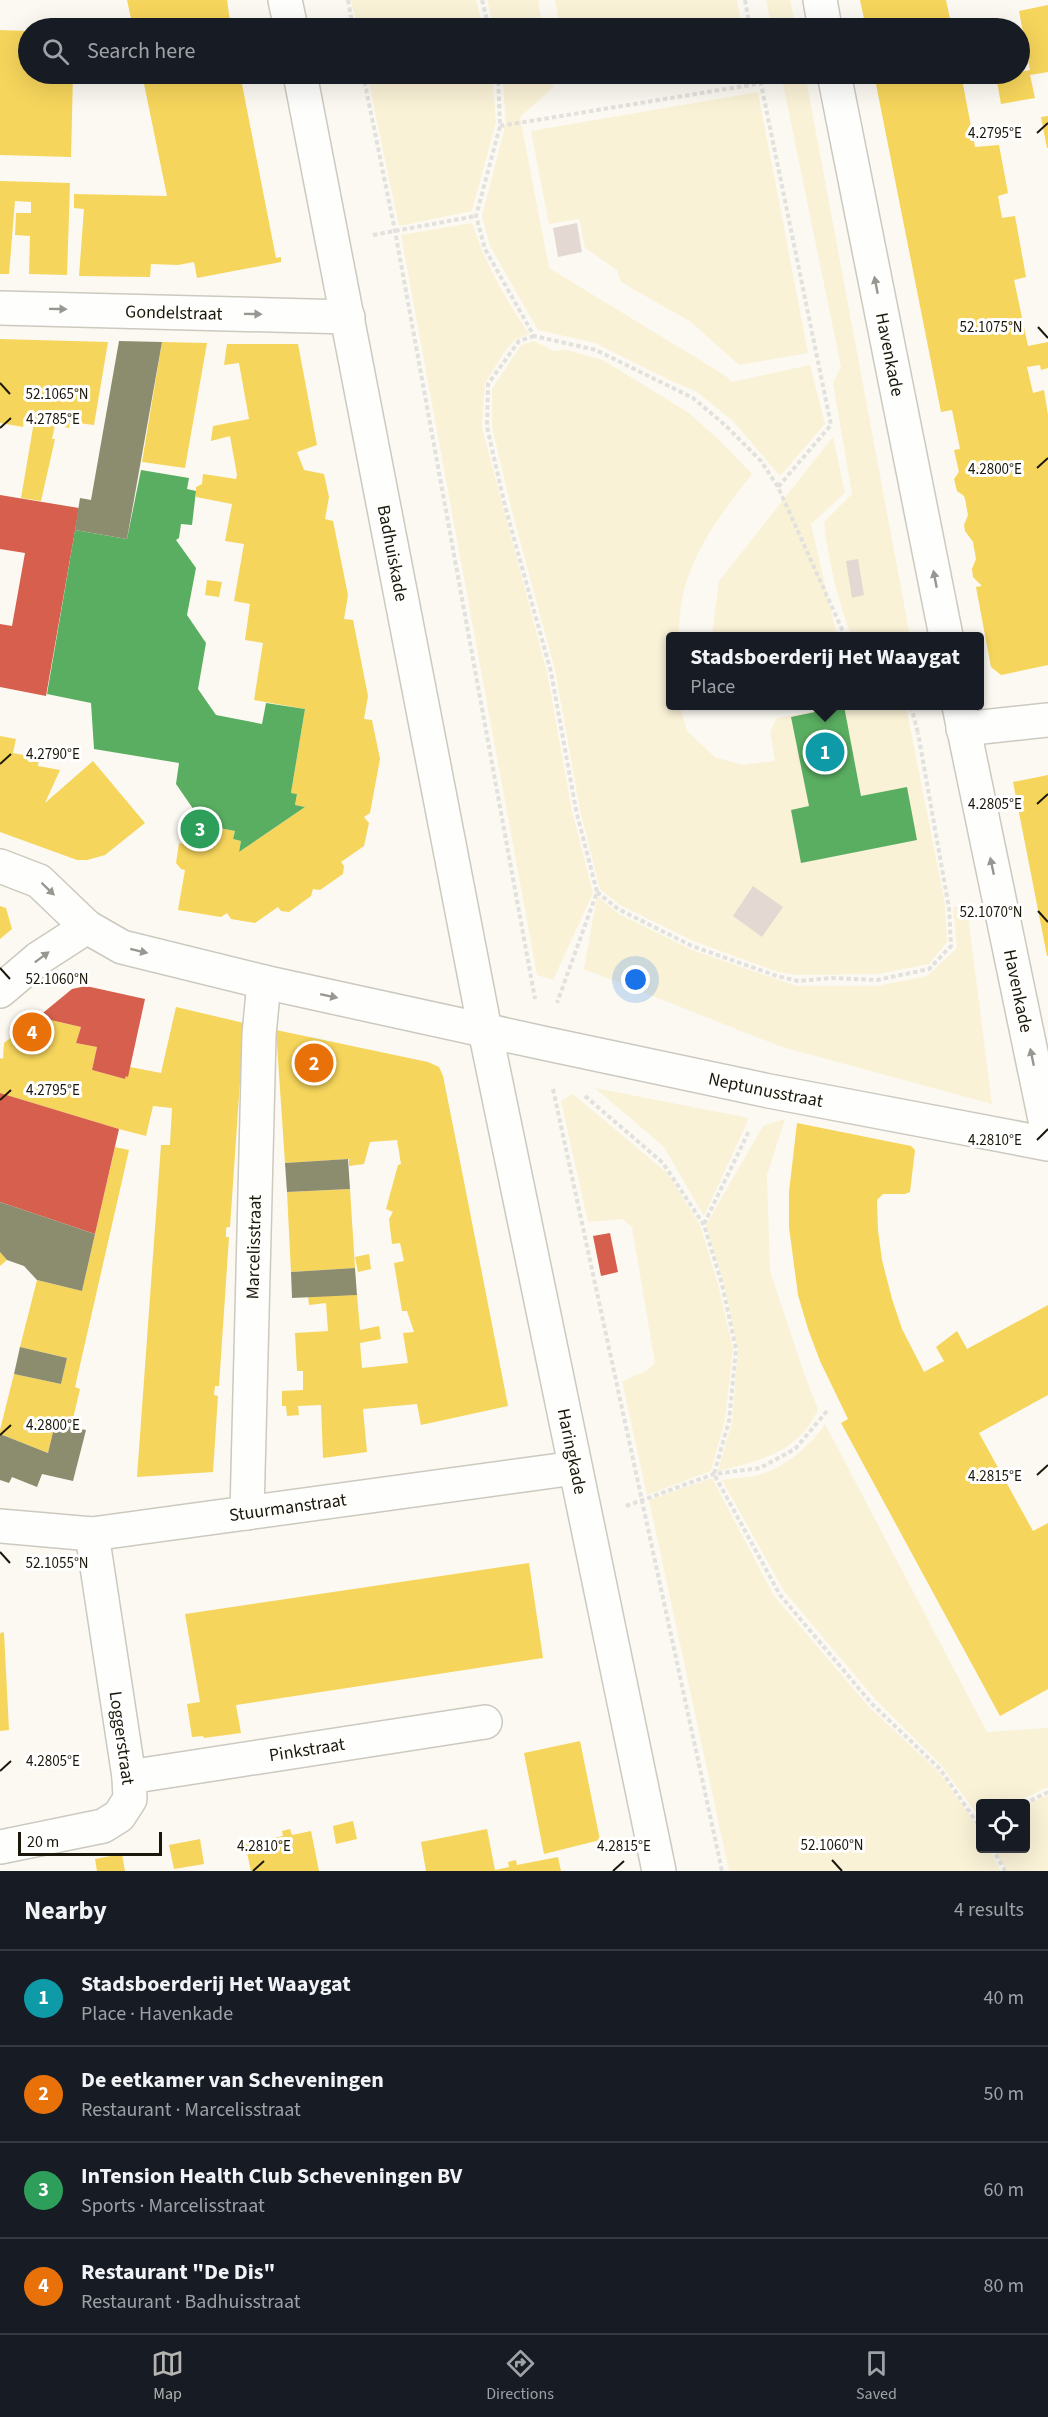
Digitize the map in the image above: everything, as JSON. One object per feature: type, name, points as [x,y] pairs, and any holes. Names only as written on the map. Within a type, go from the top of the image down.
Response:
[{"type":"street","points":[[285,0],[289,18]]},
{"type":"street","points":[[820,0],[823,18]]},
{"type":"street","name":"Badhuiskade","points":[[302,84],[485,1030]]},
{"type":"street","name":"Havenkade","points":[[836,84],[945,632]]},
{"type":"street","name":"Gondelstraat","points":[[0,308],[348,317]]},
{"type":"street","points":[[961,717],[1048,720]]},
{"type":"street","name":"Havenkade","points":[[961,717],[1048,1134]]},
{"type":"street","points":[[0,866],[39,881],[87,927],[122,947],[264,982],[485,1030]]},
{"type":"street","points":[[0,991],[39,958],[87,927]]},
{"type":"street","name":"Marcelisstraat","points":[[247,1513],[259,1035],[264,982]]},
{"type":"street","name":"Neptunusstraat","points":[[485,1030],[769,1090],[1048,1144]]},
{"type":"street","name":"Haringkade","points":[[485,1030],[658,1871]]},
{"type":"street","name":"Stuurmanstraat","points":[[0,1526],[93,1534],[575,1468]]},
{"type":"street","name":"Loggerstraat","points":[[0,1847],[103,1826],[119,1816],[130,1799],[129,1777],[93,1534]]},
{"type":"street","name":"Pinkstraat","points":[[129,1777],[485,1722]]},
{"type":"path","points":[[348,0],[351,18]]},
{"type":"path","points":[[482,0],[486,18]]},
{"type":"path","points":[[745,0],[748,18]]},
{"type":"path","points":[[365,84],[395,231],[543,1043],[722,1871]]},
{"type":"path","points":[[498,84],[500,126],[476,216],[484,249],[534,336]]},
{"type":"path","points":[[500,126],[761,84],[831,425],[778,487]]},
{"type":"path","points":[[333,242],[476,216]]},
{"type":"path","points":[[543,1043],[597,892],[576,810],[551,672],[505,506],[487,427],[488,384],[519,341],[534,336],[596,350],[693,398],[725,425],[761,461],[778,487],[842,632]]},
{"type":"path","points":[[597,892],[618,909],[692,946],[777,976],[798,981],[832,978],[877,980],[929,969],[951,946],[950,908],[918,734]]},
{"type":"path","points":[[704,1225],[769,1090]]},
{"type":"path","points":[[582,1094],[663,1163],[704,1225],[722,1284],[736,1349],[729,1421],[714,1474],[780,1595],[872,1704],[940,1769],[976,1820]]},
{"type":"path","points":[[586,1520],[714,1474],[760,1468],[795,1449],[827,1411]]},
{"type":"path","points":[[1030,1800],[1048,1792]]},
{"type":"path","points":[[995,1853],[1005,1871]]},
{"type":"shaded area","points":[[351,0],[476,0],[480,18],[355,18]]},
{"type":"shaded area","points":[[487,0],[538,0],[541,18],[492,18]]},
{"type":"shaded area","points":[[555,0],[737,0],[740,18],[558,18]]},
{"type":"shaded area","points":[[766,0],[790,0],[794,18],[770,18]]},
{"type":"shaded area","points":[[369,84],[493,84],[496,122],[472,211],[399,226]]},
{"type":"shaded area","points":[[503,84],[552,84],[553,88],[520,117],[549,268],[726,376],[732,382],[810,365],[825,424],[780,476],[733,421],[697,392],[595,343],[538,330],[490,246],[482,216],[506,123]]},
{"type":"shaded area","points":[[783,84],[807,84],[909,632],[850,632],[834,580],[824,522],[852,494],[833,383],[841,367]]},
{"type":"shaded area","points":[[758,92],[808,353],[739,365],[691,322],[621,282],[617,270],[585,248],[579,219],[549,224],[531,131]]},
{"type":"shaded area","points":[[472,223],[496,280],[529,334],[516,339],[505,351],[485,383],[482,428],[547,672],[572,811],[593,893],[553,980],[537,975],[401,235]]},
{"type":"shaded area","points":[[534,341],[553,351],[567,350],[603,360],[689,413],[752,474],[721,515],[696,558],[683,596],[678,632],[666,632],[666,710],[681,710],[687,731],[715,757],[742,765],[775,761],[770,732],[777,718],[820,710],[907,710],[945,904],[947,942],[929,964],[879,974],[798,975],[778,972],[693,941],[620,905],[600,889],[580,810],[555,670],[492,427],[492,389],[521,345]]},
{"type":"shaded area","points":[[833,437],[845,493],[811,524],[836,632],[713,632],[719,581]]},
{"type":"shaded area","points":[[597,896],[619,914],[692,950],[797,986],[877,986],[927,976],[957,948],[953,907],[967,907],[992,1104],[782,1047],[584,969]]},
{"type":"shaded area","points":[[595,1088],[749,1118],[704,1216],[664,1147]]},
{"type":"shaded area","points":[[573,1094],[667,1173],[700,1225],[718,1284],[733,1349],[725,1420],[711,1471],[647,1495],[622,1381],[646,1371],[655,1363],[632,1227],[622,1219],[588,1222],[561,1101]]},
{"type":"shaded area","points":[[785,1119],[767,1175],[770,1271],[818,1409],[810,1424],[789,1445],[763,1458],[718,1471],[732,1422],[738,1350],[724,1284],[706,1225],[763,1126]]},
{"type":"shaded area","points":[[825,1424],[987,1732],[1048,1728],[1048,1787],[1022,1799],[976,1799],[976,1813],[940,1764],[876,1700],[784,1591],[722,1480],[759,1475],[778,1467],[804,1448]]},
{"type":"shaded area","points":[[712,1478],[774,1596],[869,1707],[939,1772],[976,1824],[976,1853],[991,1853],[1001,1871],[729,1871],[649,1500]]},
{"type":"shaded area","points":[[1048,1795],[1048,1871],[1006,1871],[996,1853],[1030,1853],[1030,1803]]},
{"type":"building: Homes","points":[[127,0],[227,0],[230,18],[131,18]]},
{"type":"building: Homes","points":[[860,0],[946,0],[950,18],[864,18]]},
{"type":"building: Homes","points":[[1048,5],[1048,72],[1030,75],[1030,18],[1020,18],[1019,11]]},
{"type":"building: Homes","points":[[0,30],[18,31],[18,84],[73,84],[71,157],[0,155]]},
{"type":"building: Homes","points":[[1030,75],[1035,98],[1001,104],[997,84],[1030,84]]},
{"type":"building: Homes","points":[[144,84],[242,84],[276,258],[281,257],[281,262],[197,278],[194,262],[178,265],[151,264],[150,277],[79,276],[84,209],[74,208],[74,194],[167,196]]},
{"type":"building: Homes","points":[[876,84],[963,84],[975,147],[999,145],[1008,193],[998,196],[1002,218],[1015,216],[1026,277],[1014,280],[1028,346],[1048,342],[1048,368],[1041,370],[1040,365],[1027,367],[1033,393],[1044,390],[1048,415],[1048,665],[1001,675],[991,667],[976,587],[982,586],[973,577],[972,569],[976,559],[973,542],[965,531],[964,525],[968,515],[965,499],[957,491],[954,479],[959,472],[954,450],[960,449],[952,410],[941,412]]},
{"type":"building: Homes","points":[[1048,116],[1048,148],[1047,148],[1041,117]]},
{"type":"building: Homes","points":[[0,181],[70,183],[67,275],[29,274],[30,236],[15,235],[16,213],[31,213],[31,202],[15,201],[9,274],[0,274]]},
{"type":"building: Homes","points":[[0,339],[108,342],[94,425],[70,422],[69,428],[55,425],[52,439],[55,439],[41,501],[21,498],[34,422],[24,420],[23,427],[0,423]]},
{"type":"building: Homes","points":[[162,342],[207,343],[185,468],[142,462]]},
{"type":"building: Homes","points":[[227,344],[298,344],[317,445],[297,452],[304,470],[324,474],[329,497],[325,519],[333,521],[348,595],[344,619],[353,620],[368,696],[364,719],[372,720],[380,759],[370,813],[364,817],[369,823],[364,846],[341,862],[344,866],[343,874],[320,890],[313,889],[311,896],[289,912],[281,911],[278,907],[255,923],[231,919],[227,913],[221,917],[178,910],[185,870],[176,863],[179,843],[210,850],[214,827],[235,831],[233,839],[241,841],[239,852],[305,807],[295,805],[297,794],[291,793],[305,709],[254,700],[263,643],[245,640],[250,604],[234,601],[244,544],[225,541],[232,504],[196,497],[196,487],[202,484],[203,474],[236,479],[237,475],[230,436],[211,441],[213,426],[249,419],[239,363],[224,365]]},
{"type":"building: Homes","points":[[207,580],[222,582],[219,597],[205,595]]},
{"type":"building: Homes","points":[[0,736],[16,739],[13,753],[39,758],[38,766],[60,770],[45,803],[93,761],[145,823],[105,855],[87,860],[77,860],[0,832]]},
{"type":"building: Homes","points":[[1048,775],[1048,956],[1047,956],[1013,782]]},
{"type":"building: Homes","points":[[0,906],[6,908],[12,929],[0,939]]},
{"type":"building: Homes","points":[[176,1007],[244,1023],[230,1227],[226,1229],[226,1237],[229,1237],[219,1386],[215,1386],[214,1395],[218,1396],[213,1472],[137,1477],[161,1145],[170,1145],[172,1108],[153,1106],[146,1136],[119,1129],[0,1093],[0,1058],[3,1059],[4,1043],[38,1017],[81,1027],[76,1043],[97,1047],[92,1070],[125,1079],[130,1067],[161,1073]]},
{"type":"building: Homes","points":[[276,1030],[428,1062],[439,1067],[443,1076],[508,1406],[421,1425],[417,1404],[363,1409],[367,1452],[323,1458],[321,1405],[298,1406],[299,1415],[287,1416],[286,1406],[282,1406],[282,1391],[303,1390],[303,1371],[297,1371],[295,1333],[328,1331],[326,1303],[309,1305],[308,1296],[357,1295],[360,1330],[379,1326],[381,1339],[360,1343],[362,1368],[408,1363],[403,1333],[414,1332],[407,1311],[402,1311],[394,1263],[404,1261],[400,1243],[392,1244],[389,1219],[393,1212],[386,1209],[398,1165],[401,1164],[397,1140],[370,1142],[364,1164],[349,1166],[349,1159],[285,1163]]},
{"type":"building: Homes","points":[[797,1123],[911,1146],[915,1150],[910,1192],[883,1194],[877,1200],[878,1230],[882,1260],[892,1299],[902,1329],[924,1372],[944,1361],[936,1347],[957,1331],[967,1349],[1048,1305],[1048,1395],[979,1433],[1033,1531],[1048,1523],[1048,1689],[1000,1716],[841,1423],[848,1419],[820,1361],[808,1329],[798,1295],[789,1227],[789,1192]]},
{"type":"building: Homes","points":[[115,1147],[129,1150],[75,1387],[80,1389],[71,1427],[55,1424],[48,1453],[0,1434],[0,1430],[14,1374],[61,1384],[67,1358],[20,1347],[37,1280],[82,1291]]},
{"type":"building: Homes","points":[[350,1189],[355,1268],[291,1272],[287,1192]]},
{"type":"building: Homes","points":[[0,1252],[7,1260],[0,1266]]},
{"type":"building: Homes","points":[[369,1254],[371,1269],[358,1272],[355,1257]]},
{"type":"building: Homes","points":[[529,1563],[543,1658],[236,1705],[241,1733],[204,1738],[203,1736],[192,1737],[187,1704],[200,1702],[185,1614]]},
{"type":"building: Homes","points":[[4,1633],[9,1730],[0,1731],[0,1634]]},
{"type":"building: Homes","points":[[580,1741],[600,1840],[544,1854],[524,1753]]},
{"type":"building: Homes","points":[[353,1821],[357,1839],[336,1844],[333,1826]]},
{"type":"building: Homes","points":[[290,1829],[292,1835],[311,1831],[319,1871],[251,1871],[245,1844],[283,1836],[282,1831]]},
{"type":"building: Homes","points":[[487,1829],[495,1870],[509,1867],[508,1862],[516,1860],[517,1865],[558,1857],[561,1871],[426,1871],[421,1842]]},
{"type":"building: Homes","points":[[200,1839],[204,1864],[174,1869],[169,1845]]},
{"type":"building: Homes","points":[[122,1854],[125,1871],[97,1871],[95,1859]]},
{"type":"building: Shops","points":[[0,495],[79,508],[46,696],[0,687],[0,624],[12,626],[25,553],[0,549]]},
{"type":"building: Shops","points":[[86,986],[145,999],[128,1077],[126,1076],[125,1079],[92,1070],[97,1047],[76,1043],[81,1027],[38,1017],[72,989]]},
{"type":"building: Shops","points":[[0,1093],[119,1129],[95,1234],[0,1202]]},
{"type":"building: Shops","points":[[610,1233],[618,1272],[601,1276],[593,1236]]},
{"type":"building: Public","points":[[141,470],[189,478],[187,489],[196,491],[192,525],[181,524],[179,538],[176,540],[196,568],[187,615],[206,643],[198,689],[216,715],[262,724],[266,703],[305,709],[291,793],[297,794],[295,805],[305,807],[239,852],[241,841],[233,839],[235,831],[214,827],[210,850],[199,847],[202,835],[193,824],[196,813],[176,784],[179,763],[94,749],[91,703],[47,694],[75,530],[127,539]]},
{"type":"building: Public","points":[[825,710],[845,710],[861,796],[907,787],[917,840],[801,863],[791,810],[809,806],[791,717]]},
{"type":"building: Industry","points":[[119,341],[162,342],[127,539],[75,530],[80,498],[91,500]]},
{"type":"building: Industry","points":[[348,1159],[350,1189],[287,1192],[285,1163]]},
{"type":"building: Industry","points":[[0,1202],[95,1234],[82,1291],[37,1280],[24,1266],[7,1260],[0,1252]]},
{"type":"building: Industry","points":[[355,1268],[357,1295],[292,1298],[291,1272]]},
{"type":"building: Industry","points":[[20,1347],[67,1358],[61,1384],[14,1374]]},
{"type":"building: Industry","points":[[55,1424],[86,1430],[73,1481],[42,1474],[37,1487],[12,1477],[9,1483],[0,1480],[0,1434],[48,1453]]},
{"type":"building: Other","points":[[577,223],[582,252],[558,257],[553,228]]},
{"type":"building: Other","points":[[858,559],[864,595],[852,598],[846,561]]},
{"type":"building: Other","points":[[753,886],[783,907],[762,937],[733,916]]},
{"type":"place","name":"Stadsboerderij Het Waaygat","points":[[825,752]]},
{"type":"place","name":"InTension Health Club Scheveningen BV","points":[[200,829]]},
{"type":"place","name":"Restaurant \"De Dis\"","points":[[32,1032]]},
{"type":"place","name":"De eetkamer van Scheveningen","points":[[314,1063]]}]
